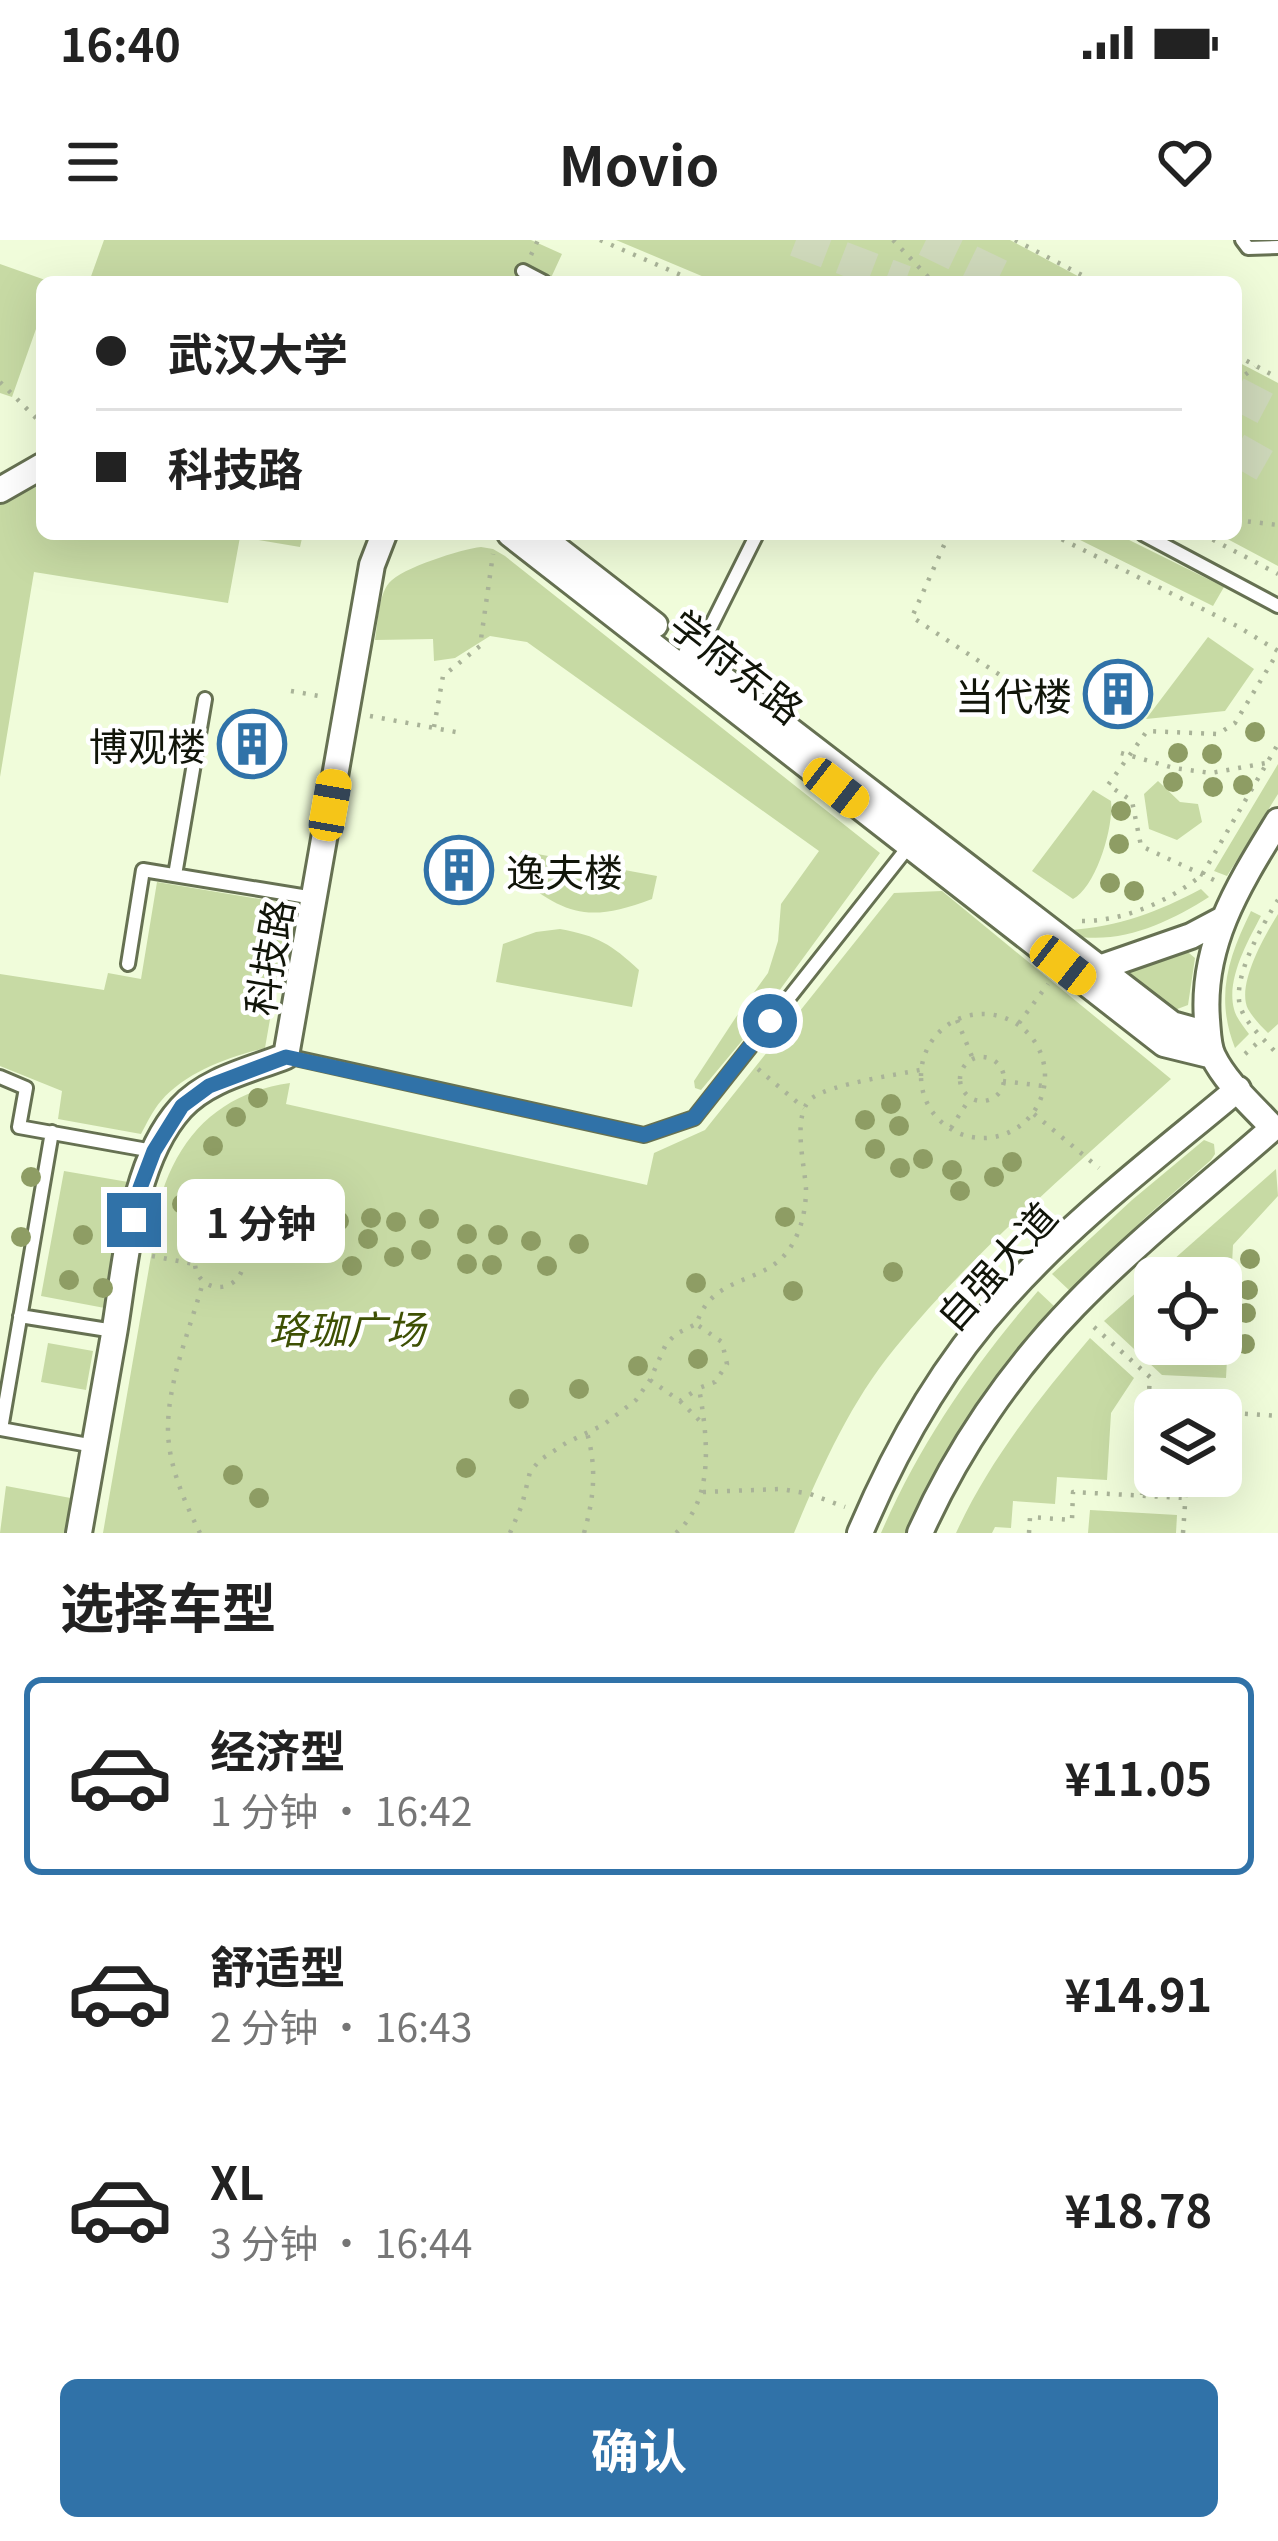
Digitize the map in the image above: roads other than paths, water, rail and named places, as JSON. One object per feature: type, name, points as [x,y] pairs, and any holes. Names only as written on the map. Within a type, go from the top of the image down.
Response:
[{"type":"street","points":[[0,490],[36,469]]},
{"type":"street","name":"科技路","points":[[79,1533],[140,1188],[154,1151],[173,1118],[193,1097],[228,1078],[286,1057],[372,565],[382,540]]},
{"type":"street","name":"学府东路","points":[[518,540],[1172,1024],[1211,1045]]},
{"type":"street","name":"学府东路","points":[[545,540],[909,846],[1164,1044],[1211,1045]]},
{"type":"street","points":[[920,1533],[968,1443],[1048,1334],[1114,1268],[1275,1131],[1238,1089],[1211,1045],[1206,999],[1222,920],[1278,820]]},
{"type":"street","points":[[1099,968],[1191,936],[1222,920]]},
{"type":"street","name":"自强大道","points":[[864,1524],[920,1415],[988,1317],[1050,1250],[1238,1089]]},
{"type":"lane","points":[[1242,240],[1248,248],[1278,247]]},
{"type":"lane","points":[[523,272],[531,276]]},
{"type":"lane","points":[[692,665],[754,540]]},
{"type":"lane","points":[[1154,540],[1278,606]]},
{"type":"lane","points":[[175,875],[205,699]]},
{"type":"lane","points":[[286,1057],[644,1135],[694,1118],[909,846]]},
{"type":"lane","points":[[128,964],[143,870],[314,898]]},
{"type":"lane","points":[[0,1077],[26,1088],[20,1127],[154,1151]]},
{"type":"lane","points":[[52,1132],[1,1430],[94,1447]]},
{"type":"lane","points":[[20,1316],[114,1331]]},
{"type":"tunnel","points":[[796,240],[889,276]]},
{"type":"tunnel","points":[[926,240],[1001,276]]},
{"type":"tunnel","points":[[1242,396],[1278,415]]},
{"type":"tunnel","points":[[1242,452],[1278,473]]},
{"type":"place","name":"当代楼","points":[[1118,694]]},
{"type":"place","name":"博观楼","points":[[252,744]]},
{"type":"place","name":"逸夫楼","points":[[459,870]]},
{"type":"park label","name":"珞珈广场","points":[[347,1327]]}]
